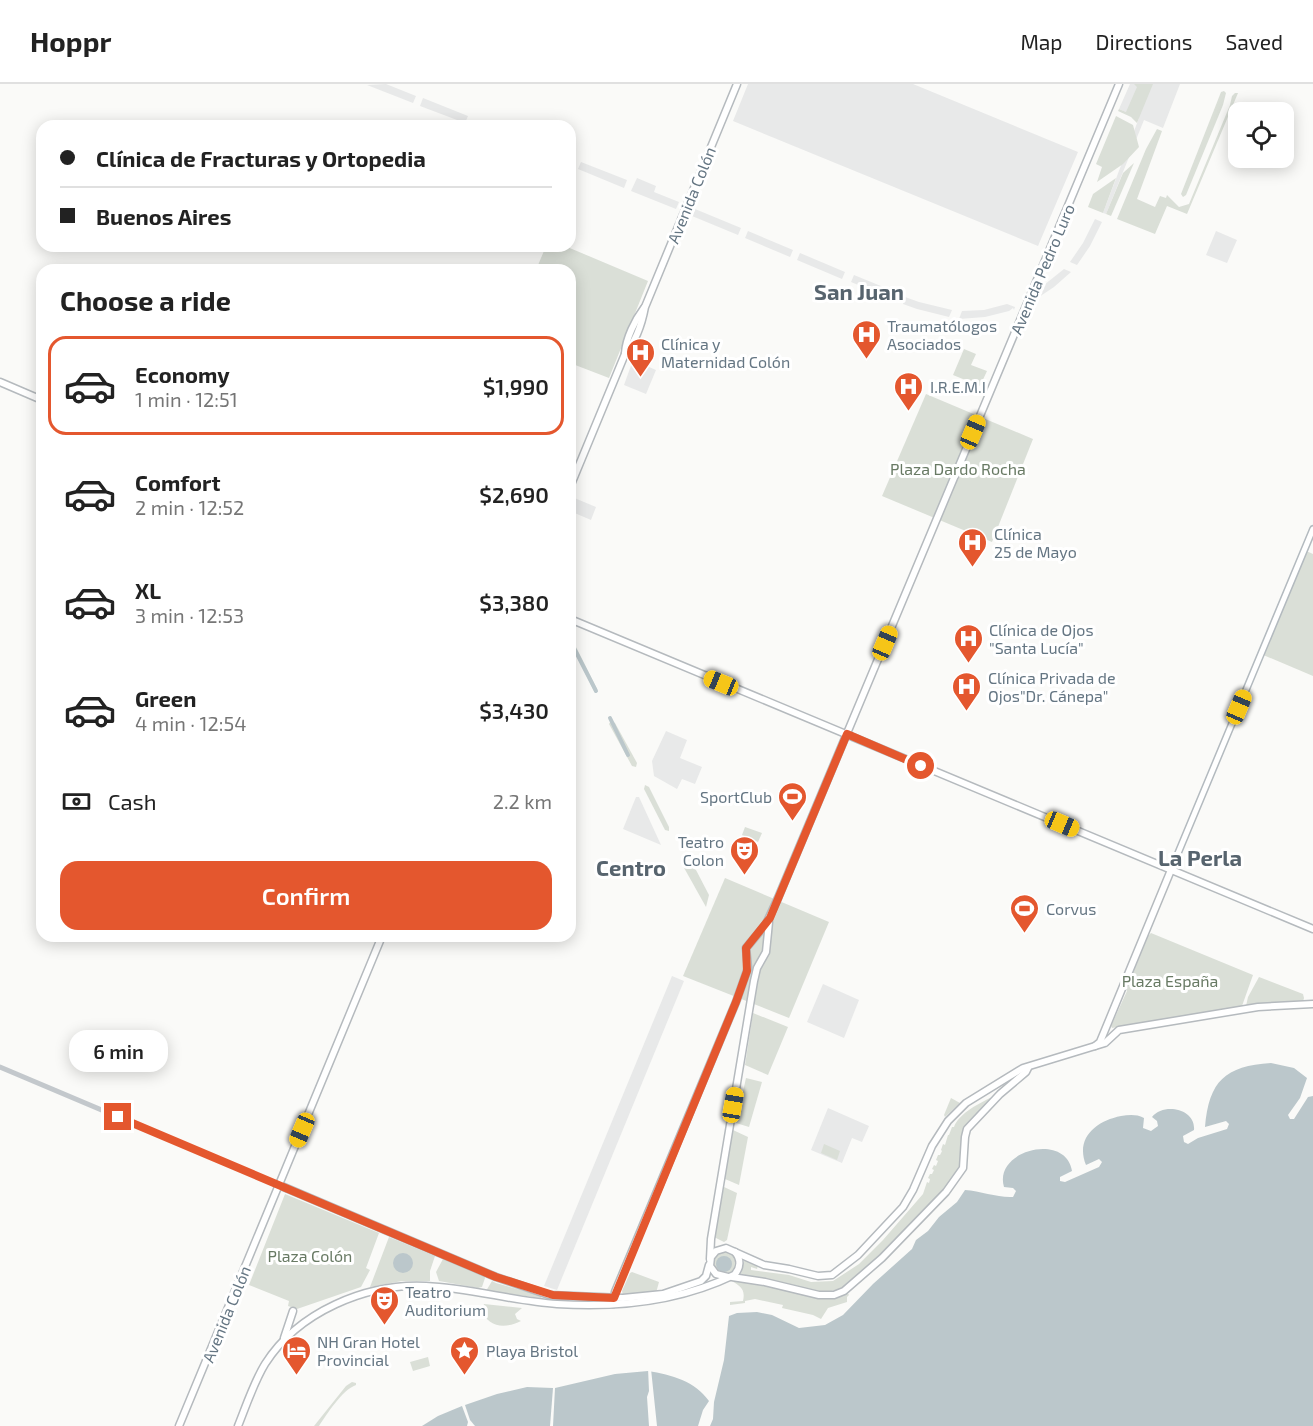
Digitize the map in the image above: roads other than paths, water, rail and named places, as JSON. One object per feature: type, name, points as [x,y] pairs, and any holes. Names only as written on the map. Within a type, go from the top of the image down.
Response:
[{"type":"main road","name":"Avenida Colón","points":[[625,353],[631,348],[645,306],[737,84]]},
{"type":"main road","name":"Avenida Pedro Luro","points":[[750,942],[770,918],[1119,84]]},
{"type":"main road","name":"Avenida Colón","points":[[576,472],[638,316],[645,306]]},
{"type":"main road","points":[[0,382],[36,397]]},
{"type":"main road","points":[[1091,1048],[1100,1042],[1313,529]]},
{"type":"main road","points":[[576,621],[1313,928]]},
{"type":"main road","name":"Avenida Pedro Luro","points":[[766,949],[770,918]]},
{"type":"main road","points":[[613,1301],[746,976],[748,965],[746,948],[750,942],[761,941],[766,949],[756,968],[711,1239],[710,1262],[716,1274],[765,1282],[819,1295],[834,1295],[844,1291],[879,1261],[951,1187],[963,1168],[966,1130],[1028,1068]]},
{"type":"main road","name":"Avenida Colón","points":[[179,1426],[380,942]]},
{"type":"main road","points":[[747,954],[755,960],[763,957]]},
{"type":"main road","points":[[746,976],[751,974],[754,981]]},
{"type":"main road","points":[[711,1239],[734,1252],[768,1266],[818,1276],[834,1273],[858,1255],[903,1207],[932,1146],[953,1116],[973,1097],[1023,1068],[1108,1042],[1119,1030],[1258,1007],[1313,1004]]},
{"type":"main road","points":[[993,1086],[998,1088],[1000,1094]]},
{"type":"main road","points":[[279,1185],[496,1277],[549,1295],[613,1301],[657,1295],[691,1285],[705,1278],[716,1251],[726,1248]]},
{"type":"main road","points":[[238,1426],[265,1364],[283,1341],[303,1323],[356,1296],[401,1287],[436,1287],[554,1304],[671,1298],[730,1277],[737,1271],[739,1264],[738,1256],[734,1252]]},
{"type":"main road","points":[[283,1341],[293,1311]]},
{"type":"street","points":[[0,1066],[279,1185]]},
{"type":"waterway","points":[[576,652],[596,691]]},
{"type":"waterway","points":[[610,718],[628,755]]},
{"type":"place","name":"Traumatólogos Asociados","points":[[866,360]]},
{"type":"place","name":"Clínica y Maternidad Colón","points":[[640,378]]},
{"type":"place","name":"I.R.E.M.I","points":[[909,412]]},
{"type":"place","name":"Clínica 25 de Mayo","points":[[973,568]]},
{"type":"place","name":"Clínica de Ojos \"Santa Lucía\"","points":[[968,664]]},
{"type":"place","name":"Clínica Privada de Ojos\"Dr. Cánepa\"","points":[[967,712]]},
{"type":"place","name":"SportClub","points":[[793,822]]},
{"type":"place","name":"Teatro Colon","points":[[745,876]]},
{"type":"place","name":"Corvus","points":[[1025,934]]},
{"type":"place","name":"Teatro Auditorium","points":[[384,1326]]},
{"type":"place","name":"NH Gran Hotel Provincial","points":[[296,1376]]},
{"type":"place","name":"Playa Bristol","points":[[465,1376]]},
{"type":"district","name":"San Juan","points":[[859,291]]},
{"type":"district","name":"La Perla","points":[[1200,857]]},
{"type":"district","name":"Centro","points":[[631,867]]},
{"type":"park label","name":"Plaza Dardo Rocha","points":[[958,468]]},
{"type":"park label","name":"Plaza España","points":[[1170,980]]},
{"type":"park label","name":"Plaza Colón","points":[[310,1255]]}]
